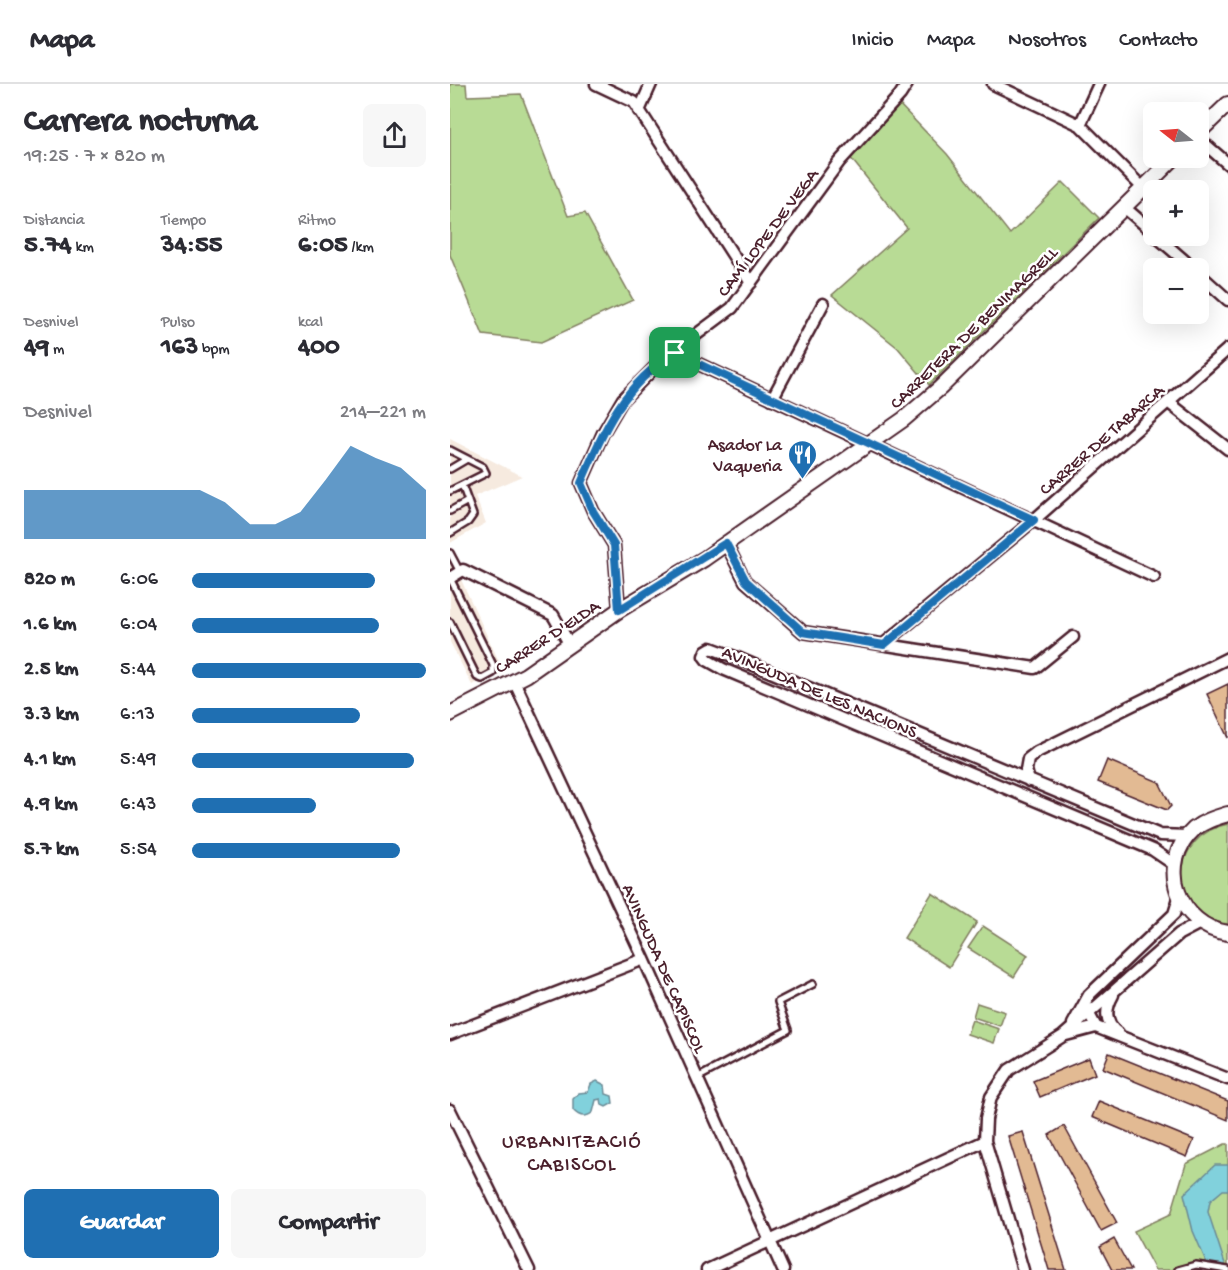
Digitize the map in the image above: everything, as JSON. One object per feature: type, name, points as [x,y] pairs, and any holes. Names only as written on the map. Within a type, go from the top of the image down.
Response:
[{"type":"street","points":[[596,84],[633,102],[751,283]]},
{"type":"street","points":[[639,111],[651,84]]},
{"type":"street","name":"CAMÍ LOPE DE VEGA","points":[[619,610],[614,545],[593,511],[581,483],[603,433],[623,399],[661,361],[675,353],[732,308],[839,162],[900,95],[907,84]]},
{"type":"street","points":[[993,84],[1080,125],[1143,188]]},
{"type":"street","points":[[1080,125],[1099,84]]},
{"type":"street","points":[[1209,122],[1228,104]]},
{"type":"street","points":[[1209,148],[1228,164]]},
{"type":"street","name":"CARRETERA DE BENIMAGRELL","points":[[1151,180],[1164,168]]},
{"type":"street","name":"CARRETERA DE BENIMAGRELL","points":[[631,603],[726,543],[904,419],[940,388],[1143,188]]},
{"type":"street","points":[[1124,207],[1143,224]]},
{"type":"street","points":[[1168,246],[1182,258]]},
{"type":"street","points":[[1209,283],[1228,300]]},
{"type":"street","points":[[772,399],[823,304]]},
{"type":"street","name":"CARRER DE TABARCA","points":[[884,645],[1034,520],[1228,349]]},
{"type":"street","points":[[675,353],[1154,577]]},
{"type":"street","points":[[1168,402],[1228,449]]},
{"type":"street","points":[[726,543],[746,581],[803,632],[1035,668],[1073,638]]},
{"type":"street","points":[[450,578],[463,570],[553,615],[570,645]]},
{"type":"street","name":"CARRER D'ELDA","points":[[450,714],[514,681],[631,603]]},
{"type":"street","name":"AVINGUDA DE LES NACIONS","points":[[1175,865],[1152,849],[723,669],[706,660],[704,656],[706,651],[711,648],[735,657],[1160,835],[1188,836]]},
{"type":"street","points":[[1029,781],[1026,770],[1028,759],[1037,752],[1228,658]]},
{"type":"street","name":"AVINGUDA DE CAPISCOL","points":[[514,681],[644,959],[783,1270]]},
{"type":"street","points":[[1228,814],[1209,819],[1188,836],[1178,852],[1174,879],[1179,898],[1200,924],[1218,932],[1228,933]]},
{"type":"street","points":[[1063,1036],[1092,992],[1174,914],[1179,898]]},
{"type":"street","points":[[1023,1270],[985,1141],[986,1119],[991,1097],[1009,1070],[1063,1036],[1179,934],[1200,924]]},
{"type":"street","points":[[450,1034],[644,959]]},
{"type":"street","points":[[1116,990],[1107,1006],[1107,1018],[1112,1028],[1124,1037]]},
{"type":"street","points":[[1092,992],[1089,1014],[1096,1027]]},
{"type":"street","points":[[1063,1036],[1096,1027],[1228,1080]]},
{"type":"street","points":[[450,1110],[529,1270]]},
{"type":"street","points":[[706,1270],[985,1141]]},
{"type":"lane","points":[[450,450],[483,467],[486,473],[450,491]]},
{"type":"lane","points":[[450,469],[467,459]]},
{"type":"lane","points":[[450,533],[468,522],[473,515],[462,484]]},
{"type":"lane","points":[[450,511],[468,501]]},
{"type":"lane","points":[[450,553],[460,572]]},
{"type":"lane","points":[[450,578],[493,665],[493,673],[482,679],[477,677],[450,622]]},
{"type":"lane","points":[[697,1078],[788,1030],[778,1002],[813,984]]},
{"type":"lane","points":[[1178,1270],[1187,1266],[1204,1266],[1228,1270]]},
{"type":"shaded area","points":[[450,439],[522,476],[475,496],[486,523],[450,543]]},
{"type":"shaded area","points":[[450,556],[504,672],[472,685],[450,642]]},
{"type":"green space","points":[[450,84],[466,84],[467,96],[521,94],[568,216],[585,213],[633,300],[541,342],[483,335],[450,255]]},
{"type":"green space","points":[[897,102],[947,154],[1010,234],[1063,182],[1099,218],[929,385],[898,348],[832,295],[907,228],[849,156]]},
{"type":"green space","points":[[1228,824],[1228,924],[1208,918],[1193,906],[1185,891],[1182,875],[1185,858],[1194,843],[1208,831]]},
{"type":"green space","points":[[932,893],[977,922],[949,967],[904,938]]},
{"type":"green space","points":[[983,926],[1028,955],[1014,977],[968,948]]},
{"type":"green space","points":[[977,1003],[1005,1012],[1000,1026],[973,1017]]},
{"type":"green space","points":[[972,1020],[999,1029],[994,1043],[967,1034]]},
{"type":"green space","points":[[1228,1144],[1228,1270],[1155,1270],[1134,1231],[1171,1214],[1186,1164]]},
{"type":"water","points":[[597,1081],[605,1085],[606,1094],[612,1096],[613,1103],[606,1107],[602,1105],[601,1099],[596,1100],[593,1112],[585,1116],[578,1114],[573,1110],[573,1099],[579,1093],[588,1092],[591,1084]]},
{"type":"water","points":[[1215,1165],[1228,1165],[1228,1190],[1223,1190],[1210,1201],[1208,1212],[1227,1270],[1205,1270],[1205,1259],[1193,1231],[1184,1194]]},
{"type":"building","points":[[1228,684],[1228,738],[1207,694]]},
{"type":"building","points":[[1107,760],[1159,782],[1171,806],[1167,810],[1098,782]]},
{"type":"building","points":[[1109,1053],[1228,1101],[1228,1120],[1103,1068]]},
{"type":"building","points":[[1089,1058],[1095,1074],[1040,1097],[1033,1081]]},
{"type":"building","points":[[1099,1101],[1194,1140],[1187,1157],[1092,1117]]},
{"type":"building","points":[[1064,1126],[1117,1223],[1101,1231],[1049,1135]]},
{"type":"building","points":[[1023,1132],[1066,1270],[1049,1270],[1008,1136]]},
{"type":"building","points":[[1114,1239],[1131,1270],[1112,1270],[1100,1247]]},
{"type":"place","name":"Asador La Vaqueria","points":[[803,480]]},
{"type":"district","name":"URBANITZACIÓ CABISCOL","points":[[572,1152]]},
{"type":"route","points":[[675,353],[1034,520],[884,645],[803,632],[746,581],[726,543],[704,559],[619,610],[614,545],[593,511],[581,483],[603,433],[623,399],[661,361],[675,353]]}]
